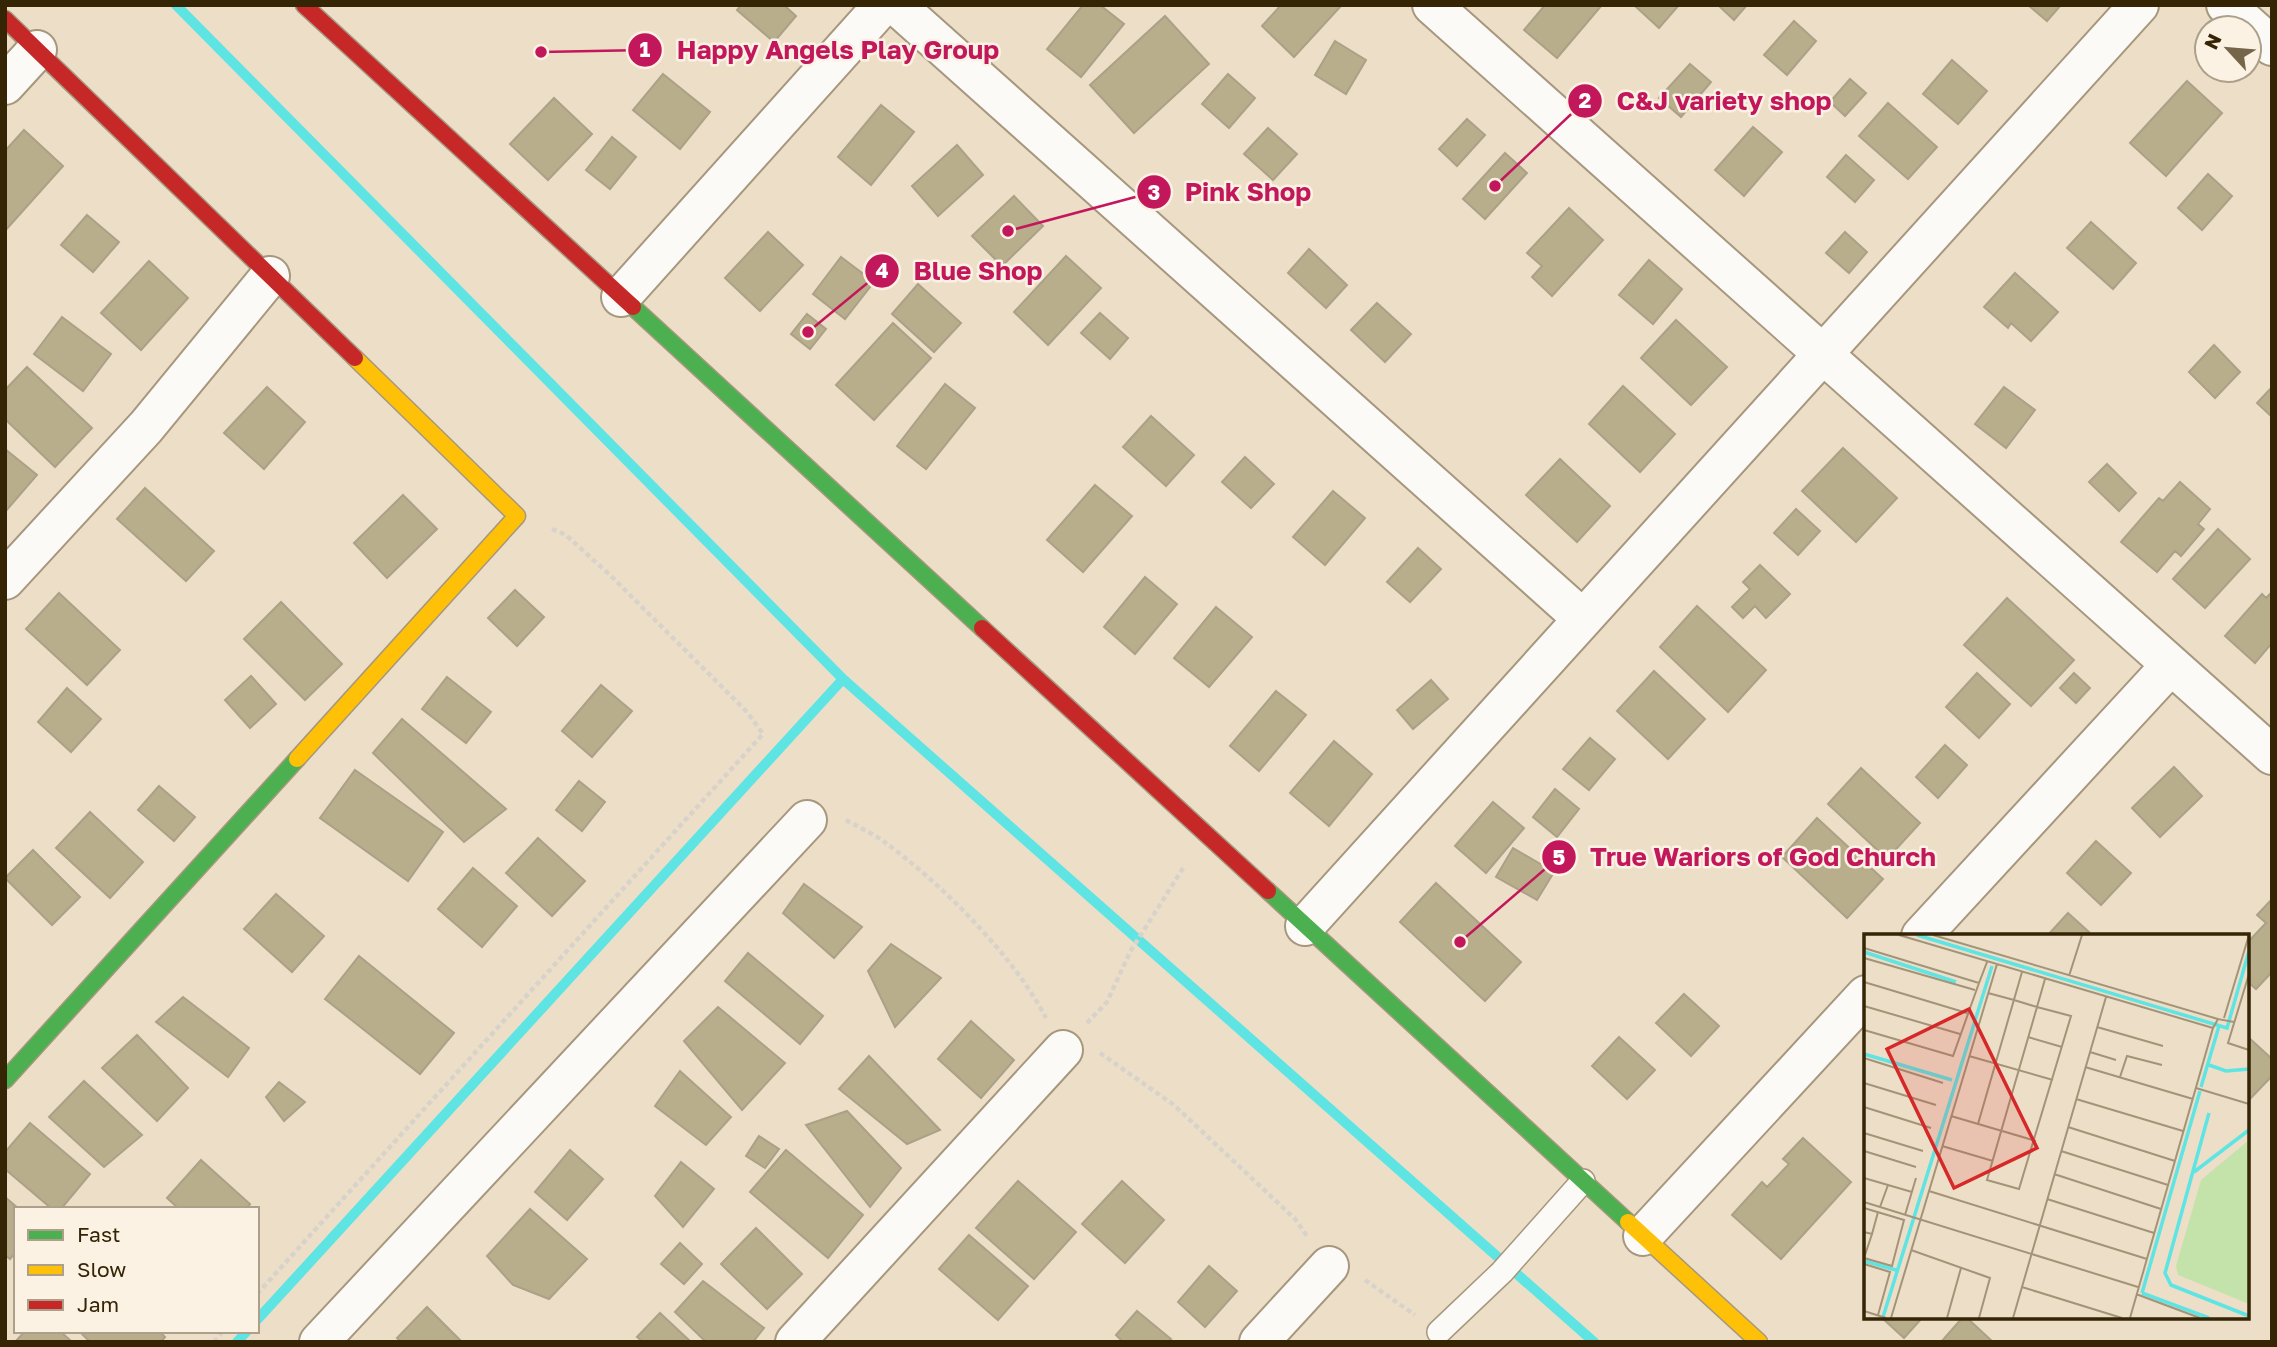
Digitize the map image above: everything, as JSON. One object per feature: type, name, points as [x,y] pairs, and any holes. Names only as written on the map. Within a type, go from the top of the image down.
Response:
[{"type":"street","points":[[304,5],[1759,1342]]},
{"type":"street","points":[[621,297],[883,5]]},
{"type":"street","points":[[897,5],[1583,619]]},
{"type":"street","points":[[1432,5],[2272,755]]},
{"type":"street","points":[[1305,926],[2138,5]]},
{"type":"street","points":[[2226,5],[2272,46]]},
{"type":"street","points":[[5,19],[517,516],[5,1080]]},
{"type":"street","points":[[5,85],[37,50]]},
{"type":"street","points":[[5,580],[146,427],[270,276]]},
{"type":"street","points":[[1933,932],[2171,665]]},
{"type":"street","points":[[318,1342],[807,820]]},
{"type":"street","points":[[1643,1236],[1864,997]]},
{"type":"street","points":[[795,1342],[1063,1050]]},
{"type":"street","points":[[1259,1342],[1329,1266]]},
{"type":"lane","points":[[1439,1332],[1502,1272],[1583,1181]]},
{"type":"path","points":[[259,1292],[762,734],[747,712],[612,577],[566,535],[517,516]]},
{"type":"path","points":[[807,820],[843,819],[882,840],[940,889],[1005,956],[1034,995],[1063,1050]]},
{"type":"path","points":[[1063,1050],[1107,1002],[1130,952],[1188,861]]},
{"type":"path","points":[[1063,1050],[1084,1046],[1108,1057],[1174,1105],[1295,1219],[1329,1266],[1365,1280],[1439,1332]]},
{"type":"building","points":[[741,5],[784,5],[796,16],[774,42],[737,10]]},
{"type":"building","points":[[1083,5],[1100,5],[1124,24],[1081,77],[1047,49]]},
{"type":"building","points":[[1281,5],[1340,7],[1294,57],[1262,26]]},
{"type":"building","points":[[1545,5],[1602,5],[1557,58],[1524,30]]},
{"type":"building","points":[[1634,5],[1679,5],[1659,28]]},
{"type":"building","points":[[1718,5],[1747,5],[1734,20]]},
{"type":"building","points":[[2028,5],[2061,5],[2047,21]]},
{"type":"building","points":[[1165,16],[1209,64],[1134,133],[1090,85]]},
{"type":"building","points":[[1794,21],[1816,41],[1787,75],[1764,55]]},
{"type":"building","points":[[1335,41],[1366,60],[1346,94],[1315,75]]},
{"type":"building","points":[[1952,60],[1987,91],[1958,124],[1923,94]]},
{"type":"building","points":[[1690,64],[1711,82],[1681,117],[1659,98]]},
{"type":"building","points":[[663,74],[710,112],[680,149],[633,110]]},
{"type":"building","points":[[1228,74],[1255,98],[1229,128],[1202,104]]},
{"type":"building","points":[[1850,79],[1866,93],[1845,116],[1830,102]]},
{"type":"building","points":[[2187,81],[2222,113],[2166,176],[2130,143]]},
{"type":"building","points":[[554,98],[592,134],[548,180],[510,144]]},
{"type":"building","points":[[1888,103],[1937,147],[1908,179],[1859,136]]},
{"type":"building","points":[[881,105],[914,132],[871,185],[838,157]]},
{"type":"building","points":[[1467,119],[1485,135],[1457,166],[1439,149]]},
{"type":"building","points":[[1753,127],[1782,152],[1744,196],[1715,170]]},
{"type":"building","points":[[1268,128],[1297,154],[1273,180],[1244,154]]},
{"type":"building","points":[[24,130],[63,166],[5,231],[5,151]]},
{"type":"building","points":[[612,137],[636,157],[610,189],[586,170]]},
{"type":"building","points":[[957,145],[983,175],[938,216],[912,186]]},
{"type":"building","points":[[1505,153],[1527,173],[1485,219],[1463,199]]},
{"type":"building","points":[[1846,155],[1874,180],[1855,202],[1827,177]]},
{"type":"building","points":[[2208,174],[2232,196],[2202,230],[2178,208]]},
{"type":"building","points":[[1014,196],[1043,226],[1002,266],[972,236]]},
{"type":"building","points":[[1569,208],[1603,240],[1552,296],[1532,277],[1542,266],[1527,253]]},
{"type":"building","points":[[87,215],[119,242],[93,272],[61,245]]},
{"type":"building","points":[[2091,222],[2136,263],[2113,289],[2067,248]]},
{"type":"building","points":[[768,232],[803,265],[760,311],[725,278]]},
{"type":"building","points":[[1845,232],[1867,252],[1849,273],[1826,253]]},
{"type":"building","points":[[1309,249],[1347,285],[1326,308],[1288,273]]},
{"type":"building","points":[[1066,256],[1101,288],[1048,345],[1014,312]]},
{"type":"building","points":[[841,257],[874,282],[845,319],[813,294]]},
{"type":"building","points":[[1649,260],[1682,289],[1653,324],[1619,295]]},
{"type":"building","points":[[149,261],[188,298],[141,350],[101,313]]},
{"type":"building","points":[[2015,273],[2058,312],[2031,341],[2011,323],[2008,328],[1984,307]]},
{"type":"building","points":[[918,284],[961,323],[934,352],[892,314]]},
{"type":"building","points":[[1377,303],[1411,334],[1385,362],[1351,330]]},
{"type":"building","points":[[1100,313],[1128,338],[1110,359],[1081,333]]},
{"type":"building","points":[[807,314],[826,329],[810,349],[791,334]]},
{"type":"building","points":[[62,317],[111,354],[83,391],[34,354]]},
{"type":"building","points":[[1676,320],[1727,367],[1691,405],[1641,358]]},
{"type":"building","points":[[893,323],[931,358],[874,420],[836,385]]},
{"type":"building","points":[[2214,345],[2240,372],[2215,398],[2189,372]]},
{"type":"building","points":[[27,367],[92,428],[55,467],[5,419],[5,390]]},
{"type":"building","points":[[945,384],[975,408],[926,469],[897,446]]},
{"type":"building","points":[[1623,386],[1675,434],[1640,472],[1589,424]]},
{"type":"building","points":[[267,387],[305,422],[264,469],[224,433]]},
{"type":"building","points":[[2004,387],[2035,410],[2006,448],[1975,424]]},
{"type":"building","points":[[2272,387],[2272,417],[2257,403]]},
{"type":"building","points":[[1151,416],[1194,455],[1166,486],[1123,447]]},
{"type":"building","points":[[1843,448],[1897,498],[1856,542],[1802,491]]},
{"type":"building","points":[[5,449],[37,475],[5,512]]},
{"type":"building","points":[[1245,457],[1274,484],[1251,508],[1222,482]]},
{"type":"building","points":[[1560,459],[1610,506],[1577,542],[1526,495]]},
{"type":"building","points":[[2107,464],[2136,493],[2119,511],[2089,482]]},
{"type":"building","points":[[2180,482],[2210,509],[2198,524],[2204,529],[2181,556],[2175,551],[2157,572],[2121,542],[2159,498],[2163,501]]},
{"type":"building","points":[[1095,485],[1132,516],[1083,572],[1047,540]]},
{"type":"building","points":[[145,488],[214,551],[186,581],[117,519]]},
{"type":"building","points":[[1333,491],[1365,518],[1325,565],[1293,537]]},
{"type":"building","points":[[403,495],[437,529],[387,578],[354,543]]},
{"type":"building","points":[[1796,509],[1820,531],[1798,555],[1774,533]]},
{"type":"building","points":[[2218,529],[2250,559],[2205,608],[2173,579]]},
{"type":"building","points":[[1418,548],[1441,569],[1410,602],[1387,582]]},
{"type":"building","points":[[1760,565],[1790,594],[1766,618],[1755,606],[1743,618],[1732,607],[1750,589],[1743,582]]},
{"type":"building","points":[[1145,577],[1177,604],[1135,654],[1104,627]]},
{"type":"building","points":[[515,590],[544,617],[517,646],[488,618]]},
{"type":"building","points":[[2272,592],[2272,643],[2255,663],[2225,636],[2262,594],[2266,598]]},
{"type":"building","points":[[59,593],[120,650],[87,685],[26,629]]},
{"type":"building","points":[[2007,598],[2074,660],[2031,706],[1964,645]]},
{"type":"building","points":[[281,602],[342,664],[305,700],[244,639]]},
{"type":"building","points":[[1697,606],[1766,670],[1728,712],[1660,647]]},
{"type":"building","points":[[1216,607],[1252,637],[1209,687],[1174,658]]},
{"type":"building","points":[[1654,671],[1705,719],[1668,759],[1617,711]]},
{"type":"building","points":[[1977,673],[2010,704],[1979,738],[1946,707]]},
{"type":"building","points":[[2074,673],[2090,688],[2076,703],[2060,688]]},
{"type":"building","points":[[251,676],[276,704],[250,728],[225,700]]},
{"type":"building","points":[[447,677],[491,712],[466,743],[422,709]]},
{"type":"building","points":[[1431,680],[1448,699],[1413,729],[1397,710]]},
{"type":"building","points":[[601,685],[632,711],[592,757],[562,731]]},
{"type":"building","points":[[67,688],[101,719],[71,752],[38,722]]},
{"type":"building","points":[[1276,691],[1306,715],[1259,771],[1230,746]]},
{"type":"building","points":[[402,719],[506,809],[464,842],[373,753]]},
{"type":"building","points":[[1590,738],[1615,759],[1589,790],[1563,769]]},
{"type":"building","points":[[1334,741],[1372,774],[1329,826],[1290,793]]},
{"type":"building","points":[[1945,745],[1967,765],[1938,798],[1916,777]]},
{"type":"building","points":[[2174,767],[2202,796],[2160,837],[2132,808]]},
{"type":"building","points":[[1861,768],[1920,823],[1887,859],[1828,804]]},
{"type":"building","points":[[355,770],[443,832],[408,881],[320,818]]},
{"type":"building","points":[[579,781],[605,802],[582,831],[556,810]]},
{"type":"building","points":[[159,786],[195,817],[174,841],[138,810]]},
{"type":"building","points":[[1555,789],[1579,809],[1557,837],[1533,817]]},
{"type":"building","points":[[1493,802],[1524,828],[1486,873],[1455,846]]},
{"type":"building","points":[[90,812],[143,862],[110,898],[56,848]]},
{"type":"building","points":[[1817,818],[1883,879],[1847,918],[1782,857]]},
{"type":"building","points":[[538,838],[585,881],[552,916],[506,873]]},
{"type":"building","points":[[2096,841],[2131,873],[2101,905],[2067,873]]},
{"type":"building","points":[[1513,848],[1554,872],[1537,900],[1496,877]]},
{"type":"building","points":[[33,850],[80,897],[52,925],[5,878]]},
{"type":"building","points":[[473,868],[517,906],[482,947],[438,909]]},
{"type":"building","points":[[1436,883],[1521,962],[1485,1001],[1400,922]]},
{"type":"building","points":[[804,884],[862,927],[834,958],[783,913]]},
{"type":"building","points":[[276,894],[324,936],[292,972],[244,929]]},
{"type":"building","points":[[2272,899],[2272,972],[2256,989],[2249,983],[2249,941],[2266,923],[2257,915]]},
{"type":"building","points":[[2068,913],[2089,932],[2087,934],[2049,934]]},
{"type":"building","points":[[891,944],[941,978],[895,1027],[868,971]]},
{"type":"building","points":[[748,953],[823,1016],[800,1044],[725,981]]},
{"type":"building","points":[[359,956],[454,1033],[420,1074],[325,999]]},
{"type":"building","points":[[1684,994],[1719,1026],[1691,1056],[1656,1023]]},
{"type":"building","points":[[183,997],[249,1048],[228,1077],[156,1022]]},
{"type":"building","points":[[718,1007],[785,1063],[742,1110],[684,1041]]},
{"type":"building","points":[[971,1021],[1014,1060],[981,1098],[938,1059]]},
{"type":"building","points":[[137,1035],[188,1088],[157,1121],[102,1068]]},
{"type":"building","points":[[1619,1037],[1655,1070],[1627,1099],[1592,1066]]},
{"type":"building","points":[[2249,1038],[2272,1059],[2272,1076],[2249,1100]]},
{"type":"building","points":[[869,1056],[940,1130],[907,1144],[839,1089]]},
{"type":"building","points":[[680,1071],[731,1117],[706,1145],[655,1106]]},
{"type":"building","points":[[84,1081],[142,1135],[104,1167],[49,1117]]},
{"type":"building","points":[[279,1082],[305,1102],[284,1121],[266,1097]]},
{"type":"building","points":[[847,1111],[901,1168],[870,1207],[806,1125]]},
{"type":"building","points":[[30,1123],[90,1174],[63,1207],[50,1207],[5,1169],[5,1152]]},
{"type":"building","points":[[759,1136],[779,1149],[765,1168],[746,1156]]},
{"type":"building","points":[[1803,1138],[1851,1182],[1781,1259],[1732,1215],[1762,1182],[1767,1187],[1789,1164],[1783,1159]]},
{"type":"building","points":[[570,1150],[603,1179],[567,1220],[535,1192]]},
{"type":"building","points":[[786,1150],[863,1215],[828,1258],[750,1192]]},
{"type":"building","points":[[201,1160],[250,1204],[248,1207],[177,1207],[167,1198]]},
{"type":"building","points":[[681,1162],[714,1189],[683,1227],[655,1196]]},
{"type":"building","points":[[1018,1181],[1076,1232],[1034,1279],[976,1228]]},
{"type":"building","points":[[1122,1181],[1164,1220],[1125,1263],[1082,1224]]},
{"type":"building","points":[[5,1197],[17,1207],[14,1207],[14,1254],[10,1259],[5,1255]]},
{"type":"building","points":[[530,1209],[587,1259],[549,1299],[513,1285],[487,1256]]},
{"type":"building","points":[[756,1228],[802,1274],[767,1309],[721,1264]]},
{"type":"building","points":[[969,1235],[1028,1286],[998,1320],[939,1269]]},
{"type":"building","points":[[680,1243],[702,1264],[684,1284],[661,1264]]},
{"type":"building","points":[[1209,1266],[1237,1291],[1205,1327],[1178,1302]]},
{"type":"building","points":[[703,1281],[764,1328],[753,1342],[706,1342],[675,1312]]},
{"type":"building","points":[[427,1307],[462,1342],[401,1342],[397,1338]]},
{"type":"building","points":[[1137,1311],[1171,1339],[1168,1342],[1123,1342],[1116,1335]]},
{"type":"building","points":[[660,1313],[691,1342],[643,1342],[637,1337]]},
{"type":"building","points":[[1883,1319],[1921,1319],[1904,1338]]},
{"type":"building","points":[[1961,1319],[1968,1319],[1993,1342],[1941,1342]]},
{"type":"building","points":[[23,1333],[62,1333],[72,1342],[15,1342]]},
{"type":"building","points":[[81,1333],[161,1333],[165,1337],[161,1342],[90,1342]]},
{"type":"waterway","points":[[176,5],[843,679],[1594,1342]]},
{"type":"waterway","points":[[259,1318],[843,679]]},
{"type":"waterway","points":[[237,1342],[245,1333]]},
{"type":"traffic: fast","points":[[633,307],[982,628]]},
{"type":"traffic: fast","points":[[5,1080],[297,759]]},
{"type":"traffic: fast","points":[[1268,891],[1628,1222]]},
{"type":"traffic: slow","points":[[297,759],[517,516],[355,358]]},
{"type":"traffic: slow","points":[[1628,1222],[1759,1342]]},
{"type":"traffic: jam","points":[[304,5],[633,307]]},
{"type":"traffic: jam","points":[[5,19],[355,358]]},
{"type":"traffic: jam","points":[[982,628],[1268,891]]},
{"type":"place","name":"Happy Angels Play Group","points":[[541,52]]},
{"type":"place","name":"C&J variety shop","points":[[1495,186]]},
{"type":"place","name":"Pink Shop","points":[[1008,231]]},
{"type":"place","name":"Blue Shop","points":[[808,332]]},
{"type":"place","name":"True Wariors of God Church","points":[[1460,942]]}]
